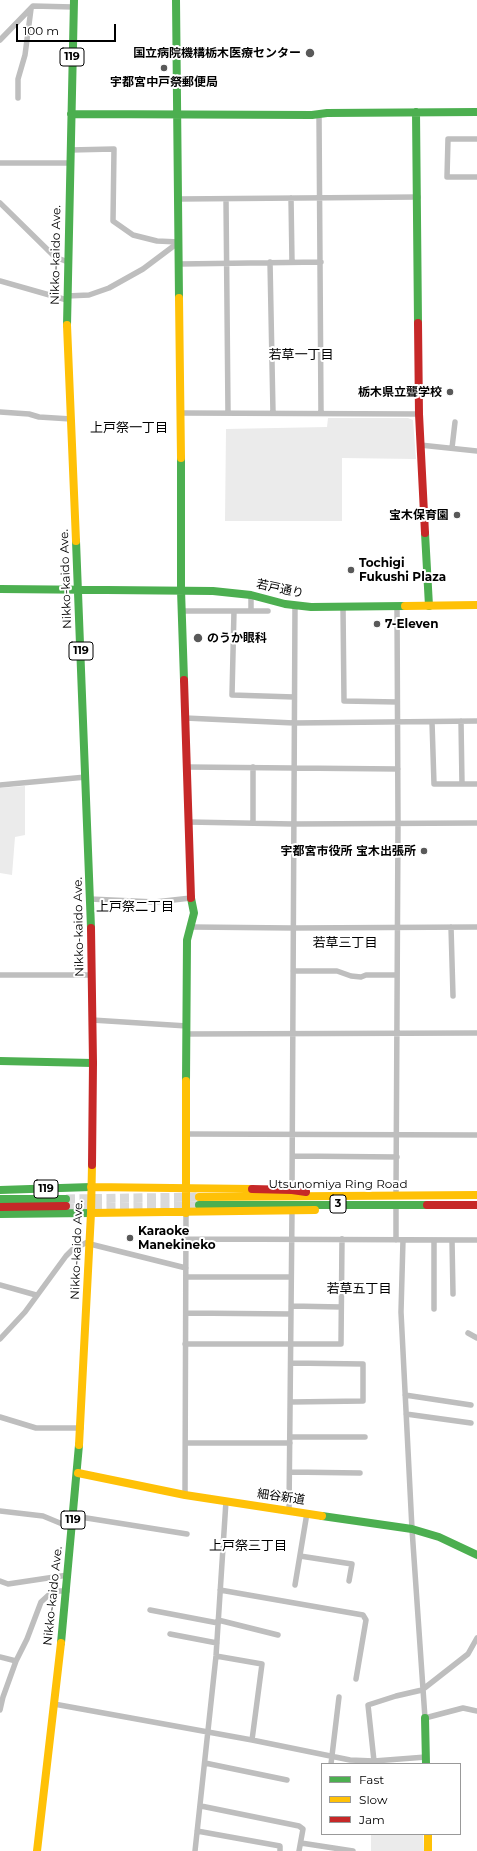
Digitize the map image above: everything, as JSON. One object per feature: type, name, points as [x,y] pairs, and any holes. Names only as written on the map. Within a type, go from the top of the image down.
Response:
[{"type":"main road","points":[[176,0],[180,264],[181,611],[191,898],[194,913],[187,940],[186,1213]]},
{"type":"main road","name":"Nikko-kaido Ave.","points":[[37,1851],[67,1591],[78,1473],[92,1188],[93,1063],[90,899],[67,298],[74,3]]},
{"type":"main road","points":[[416,112],[419,414],[429,606]]},
{"type":"main road","points":[[71,114],[319,114],[477,112]]},
{"type":"main road","name":"若戸通り","points":[[0,589],[78,588],[181,590],[251,595],[295,606],[343,607],[477,605]]},
{"type":"main road","points":[[0,1061],[93,1063]]},
{"type":"main road","name":"3","points":[[92,1188],[292,1190],[323,1196]]},
{"type":"main road","name":"119","points":[[0,1190],[92,1188]]},
{"type":"main road","name":"Utsunomiya Ring Road","points":[[477,1195],[323,1196],[199,1201],[396,1205],[477,1204]]},
{"type":"main road","points":[[0,1199],[66,1203],[0,1207]]},
{"type":"main road","name":"3","points":[[91,1213],[292,1212],[317,1210],[338,1204]]},
{"type":"main road","name":"119","points":[[0,1214],[91,1213]]},
{"type":"main road","name":"細谷新道","points":[[78,1473],[185,1495],[412,1529],[439,1537],[477,1555]]},
{"type":"main road","points":[[424,1718],[426,1761]]},
{"type":"main road","points":[[428,1835],[428,1851]]},
{"type":"street","points":[[0,40],[33,6],[74,3]]},
{"type":"street","points":[[18,98],[18,79],[25,55],[31,9]]},
{"type":"street","points":[[319,114],[321,413]]},
{"type":"street","points":[[477,139],[448,139],[446,177],[477,177]]},
{"type":"street","points":[[70,150],[114,149],[113,221],[133,235],[157,240],[179,242]]},
{"type":"street","points":[[0,163],[70,163]]},
{"type":"street","points":[[179,199],[418,197]]},
{"type":"street","points":[[291,198],[292,262]]},
{"type":"street","points":[[226,199],[228,413]]},
{"type":"street","points":[[0,203],[55,257],[68,262]]},
{"type":"street","points":[[0,281],[67,298],[90,295],[109,288],[143,269],[179,242]]},
{"type":"street","points":[[270,262],[273,413]]},
{"type":"street","points":[[180,264],[320,262]]},
{"type":"street","points":[[0,412],[71,419]]},
{"type":"street","points":[[181,413],[419,414]]},
{"type":"street","points":[[452,448],[455,422]]},
{"type":"street","points":[[420,445],[477,451]]},
{"type":"street","points":[[251,595],[251,610]]},
{"type":"street","points":[[292,1190],[295,606]]},
{"type":"street","points":[[396,1195],[398,1033],[396,926],[398,824],[397,606]]},
{"type":"street","points":[[343,607],[344,701],[398,702]]},
{"type":"street","points":[[181,611],[268,611]]},
{"type":"street","points":[[234,611],[232,695],[294,696]]},
{"type":"street","points":[[185,718],[294,723],[477,721]]},
{"type":"street","points":[[432,722],[434,784],[477,784]]},
{"type":"street","points":[[461,722],[462,784]]},
{"type":"street","points":[[186,767],[398,769]]},
{"type":"street","points":[[253,768],[253,823]]},
{"type":"street","points":[[0,785],[86,777]]},
{"type":"street","points":[[188,822],[293,824],[477,823]]},
{"type":"street","points":[[90,899],[156,902],[191,898]]},
{"type":"street","points":[[190,927],[477,927]]},
{"type":"street","points":[[451,927],[453,996]]},
{"type":"street","points":[[293,971],[337,971],[351,976],[361,977],[366,975],[397,975]]},
{"type":"street","points":[[0,975],[92,975]]},
{"type":"street","points":[[92,1020],[187,1030],[293,1033],[477,1033]]},
{"type":"street","points":[[186,1134],[397,1136],[477,1135]]},
{"type":"street","points":[[293,1156],[397,1157]]},
{"type":"street","points":[[396,1205],[396,1240]]},
{"type":"street","points":[[289,1510],[292,1212]]},
{"type":"street","points":[[185,1495],[186,1213]]},
{"type":"street","points":[[186,1239],[477,1240]]},
{"type":"street","points":[[186,1344],[341,1344],[342,1239]]},
{"type":"street","points":[[403,1240],[401,1312],[412,1529],[424,1718],[463,1708],[477,1711]]},
{"type":"street","points":[[434,1240],[434,1309]]},
{"type":"street","points":[[452,1240],[454,1294]]},
{"type":"street","points":[[0,1339],[25,1312],[66,1256],[73,1249],[90,1242],[186,1268]]},
{"type":"street","points":[[186,1277],[291,1277]]},
{"type":"street","points":[[0,1285],[36,1295]]},
{"type":"street","points":[[291,1306],[341,1307]]},
{"type":"street","points":[[186,1313],[291,1314]]},
{"type":"street","points":[[468,1333],[477,1338]]},
{"type":"street","points":[[291,1363],[363,1364],[362,1401],[291,1402]]},
{"type":"street","points":[[405,1395],[471,1404]]},
{"type":"street","points":[[406,1414],[471,1423]]},
{"type":"street","points":[[0,1417],[36,1428],[81,1428]]},
{"type":"street","points":[[186,1443],[365,1437]]},
{"type":"street","points":[[290,1472],[360,1473]]},
{"type":"street","points":[[195,1851],[209,1733],[216,1656],[226,1501]]},
{"type":"street","points":[[0,1511],[43,1516],[72,1528]]},
{"type":"street","points":[[296,1585],[307,1513]]},
{"type":"street","points":[[74,1516],[187,1534]]},
{"type":"street","points":[[300,1556],[352,1564],[349,1581]]},
{"type":"street","points":[[0,1581],[8,1584],[68,1575]]},
{"type":"street","points":[[220,1590],[363,1615],[366,1620],[356,1679]]},
{"type":"street","points":[[0,1710],[16,1661],[27,1639],[41,1602],[52,1591],[67,1591]]},
{"type":"street","points":[[150,1610],[218,1621],[278,1635]]},
{"type":"street","points":[[170,1634],[217,1643]]},
{"type":"street","points":[[374,1761],[368,1704],[422,1690],[468,1654],[477,1638]]},
{"type":"street","points":[[216,1656],[262,1664],[252,1740]]},
{"type":"street","points":[[0,1657],[16,1661]]},
{"type":"street","points":[[331,1763],[339,1697]]},
{"type":"street","points":[[54,1704],[252,1740],[350,1760],[426,1761]]},
{"type":"street","points":[[205,1764],[287,1780]]},
{"type":"street","points":[[201,1806],[299,1826],[302,1829],[299,1851]]},
{"type":"street","points":[[197,1831],[280,1846],[280,1851]]},
{"type":"street","points":[[300,1843],[353,1851]]},
{"type":"shaded area","points":[[328,418],[408,418],[413,420],[416,459],[342,458],[342,521],[225,521],[226,429],[327,427]]},
{"type":"shaded area","points":[[25,786],[25,835],[15,837],[12,875],[0,873],[0,788]]},
{"type":"shaded area","points":[[371,1835],[423,1835],[424,1851],[371,1851]]},
{"type":"tunnel","points":[[66,1199],[199,1197]]},
{"type":"tunnel","points":[[66,1206],[199,1205]]},
{"type":"traffic: fast","points":[[67,325],[74,0]]},
{"type":"traffic: fast","points":[[176,0],[179,298]]},
{"type":"traffic: fast","points":[[416,112],[418,323]]},
{"type":"traffic: fast","points":[[71,114],[312,115],[327,113],[477,112]]},
{"type":"traffic: fast","points":[[181,458],[181,590],[184,680]]},
{"type":"traffic: fast","points":[[425,533],[429,606]]},
{"type":"traffic: fast","points":[[76,541],[91,928]]},
{"type":"traffic: fast","points":[[0,589],[213,591],[251,595],[285,604],[311,607],[405,606]]},
{"type":"traffic: fast","points":[[186,1081],[187,940],[194,913],[191,898]]},
{"type":"traffic: fast","points":[[0,1061],[93,1063]]},
{"type":"traffic: fast","points":[[0,1190],[91,1187]]},
{"type":"traffic: fast","points":[[0,1199],[66,1199]]},
{"type":"traffic: fast","points":[[199,1205],[427,1205]]},
{"type":"traffic: fast","points":[[0,1214],[91,1213]]},
{"type":"traffic: fast","points":[[61,1643],[79,1445]]},
{"type":"traffic: fast","points":[[322,1516],[412,1529],[439,1537],[477,1555]]},
{"type":"traffic: fast","points":[[425,1718],[426,1763]]},
{"type":"traffic: slow","points":[[179,298],[181,458]]},
{"type":"traffic: slow","points":[[67,325],[76,541]]},
{"type":"traffic: slow","points":[[405,606],[477,605]]},
{"type":"traffic: slow","points":[[186,1081],[186,1213]]},
{"type":"traffic: slow","points":[[79,1445],[91,1213],[92,1165]]},
{"type":"traffic: slow","points":[[91,1187],[252,1189]]},
{"type":"traffic: slow","points":[[199,1197],[477,1195]]},
{"type":"traffic: slow","points":[[91,1213],[315,1210]]},
{"type":"traffic: slow","points":[[78,1473],[185,1495],[322,1516]]},
{"type":"traffic: slow","points":[[37,1851],[61,1643]]},
{"type":"traffic: slow","points":[[428,1835],[428,1851]]},
{"type":"traffic: jam","points":[[418,323],[419,414],[425,533]]},
{"type":"traffic: jam","points":[[184,680],[191,898]]},
{"type":"traffic: jam","points":[[91,928],[93,1063],[92,1165]]},
{"type":"traffic: jam","points":[[252,1189],[292,1190],[306,1192]]},
{"type":"traffic: jam","points":[[427,1205],[477,1205]]},
{"type":"traffic: jam","points":[[0,1207],[66,1206]]},
{"type":"place","name":"国立病院機構栃木医療センター","points":[[310,53]]},
{"type":"place","name":"宇都宮中戸祭郵便局","points":[[164,68]]},
{"type":"place","name":"栃木県立聾学校","points":[[450,392]]},
{"type":"place","name":"宝木保育園","points":[[457,515]]},
{"type":"place","name":"Tochigi Fukushi Plaza","points":[[351,570]]},
{"type":"place","name":"7-Eleven","points":[[377,624]]},
{"type":"place","name":"のうか眼科","points":[[198,638]]},
{"type":"place","name":"宇都宮市役所 宝木出張所","points":[[424,851]]},
{"type":"place","name":"Karaoke Manekineko","points":[[130,1238]]},
{"type":"district","name":"若草一丁目","points":[[301,355]]},
{"type":"district","name":"上戸祭一丁目","points":[[129,428]]},
{"type":"district","name":"上戸祭二丁目","points":[[135,907]]},
{"type":"district","name":"若草三丁目","points":[[345,943]]},
{"type":"district","name":"若草五丁目","points":[[359,1289]]},
{"type":"district","name":"上戸祭三丁目","points":[[248,1546]]}]
